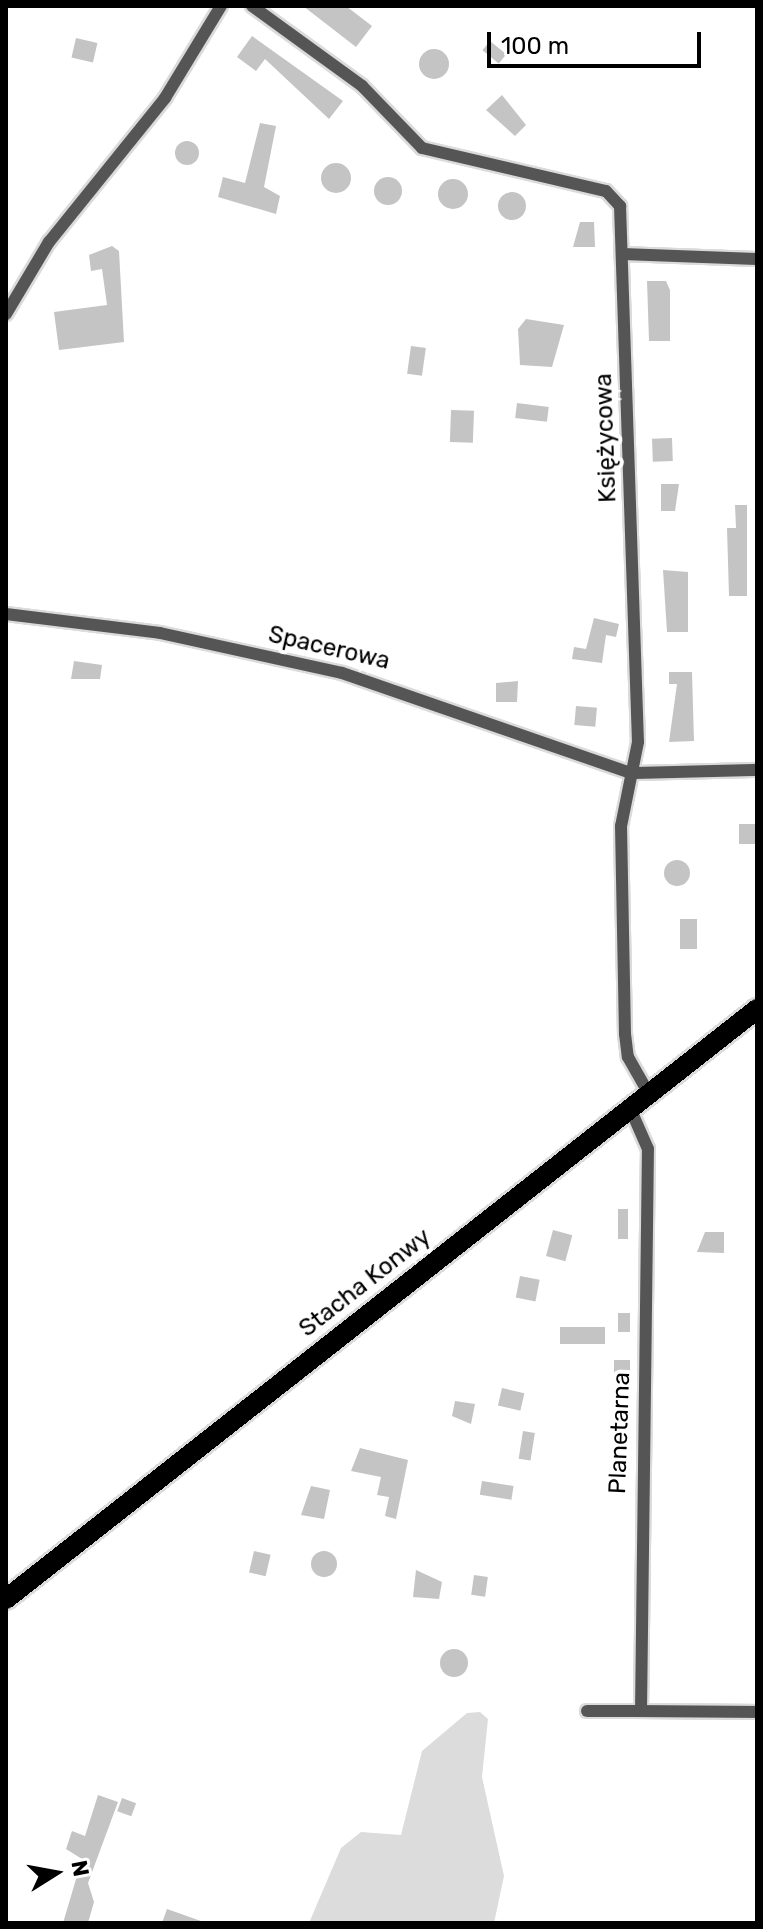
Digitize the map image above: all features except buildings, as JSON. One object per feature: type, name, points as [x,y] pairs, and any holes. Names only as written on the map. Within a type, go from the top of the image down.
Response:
[{"type":"main road","name":"Stacha Konwy","points":[[6,1599],[757,1009]]},
{"type":"street","points":[[6,314],[49,242],[165,98],[221,6]]},
{"type":"street","name":"Księżycowa","points":[[252,6],[362,86],[422,148],[606,191],[620,206],[638,742],[621,826],[625,1034],[628,1057],[649,1094]]},
{"type":"street","points":[[622,254],[757,259]]},
{"type":"street","name":"Spacerowa","points":[[6,614],[160,633],[342,673],[631,773]]},
{"type":"street","points":[[631,773],[757,770]]},
{"type":"street","name":"Planetarna","points":[[630,1108],[644,1130],[649,1160],[637,1579],[641,1711]]},
{"type":"street","points":[[587,1711],[757,1712]]},
{"type":"shaded area","points":[[480,1712],[488,1719],[482,1777],[504,1876],[494,1923],[309,1923],[341,1848],[361,1832],[401,1835],[422,1751],[467,1713]]}]
